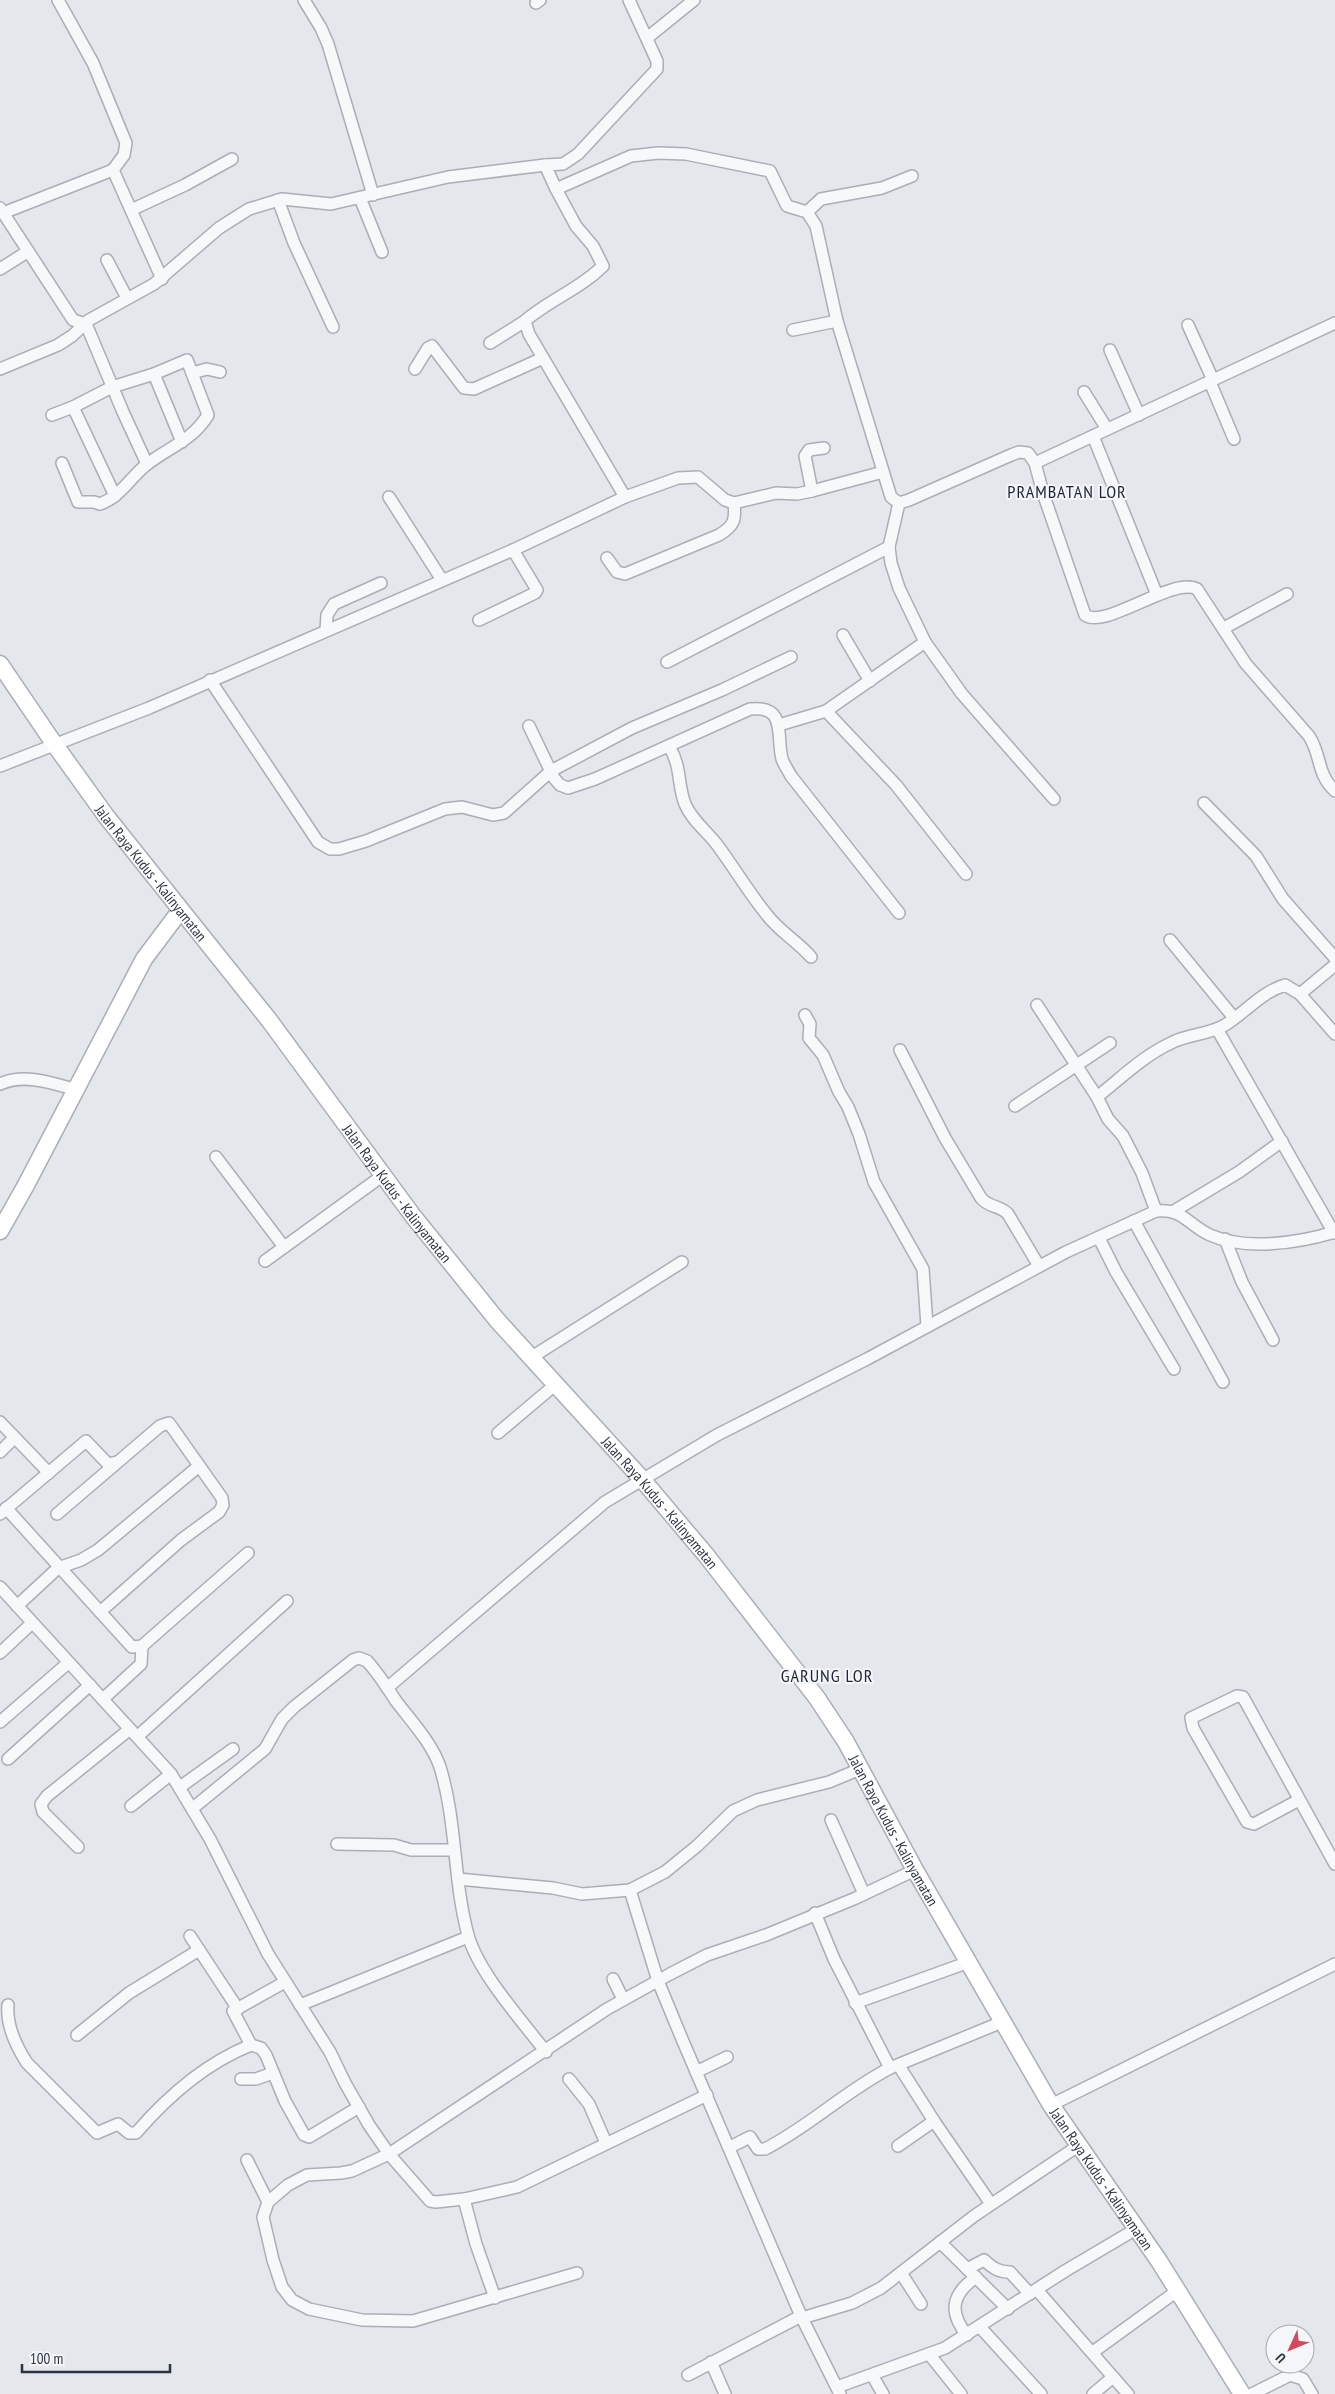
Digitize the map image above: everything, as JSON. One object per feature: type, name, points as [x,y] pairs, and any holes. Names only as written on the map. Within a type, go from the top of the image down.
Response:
[{"type":"main road","name":"Jalan Raya Kudus - Kalinyamatan","points":[[0,664],[55,745],[180,910],[269,1020],[382,1176],[473,1292],[641,1478],[756,1616],[807,1684],[829,1715],[915,1870],[1051,2105],[1177,2291],[1242,2394]]},
{"type":"main road","points":[[0,1231],[77,1090],[144,959],[180,910]]},
{"type":"street","points":[[58,0],[93,63],[126,143],[124,155],[113,170],[2,211],[73,320],[86,324]]},
{"type":"street","points":[[304,0],[321,28],[328,44],[373,195]]},
{"type":"street","points":[[0,370],[58,345],[86,324],[162,279],[234,218],[249,209],[278,200],[290,199],[323,205],[448,177],[563,164],[578,154],[650,78],[658,66],[629,0]]},
{"type":"street","points":[[647,38],[694,0]]},
{"type":"street","points":[[554,185],[631,156],[658,153],[686,154],[770,171],[787,206],[807,212],[816,226],[837,321],[857,380],[888,492],[899,503]]},
{"type":"street","points":[[131,210],[185,185],[232,159]]},
{"type":"street","points":[[490,343],[525,321],[543,306],[585,281],[603,266],[592,246],[576,226],[545,167]]},
{"type":"street","points":[[113,170],[162,279]]},
{"type":"street","points":[[807,212],[821,198],[882,188],[912,176]]},
{"type":"street","points":[[360,198],[382,252]]},
{"type":"street","points":[[278,200],[294,243],[333,327]]},
{"type":"street","points":[[0,269],[27,252]]},
{"type":"street","points":[[107,260],[127,298]]},
{"type":"street","points":[[525,321],[543,358],[625,497]]},
{"type":"street","points":[[793,330],[837,321]]},
{"type":"street","points":[[1035,462],[1335,323]]},
{"type":"street","points":[[86,324],[112,388],[147,464]]},
{"type":"street","points":[[1188,325],[1234,439]]},
{"type":"street","points":[[415,369],[428,348],[432,346],[464,388],[474,390],[543,358]]},
{"type":"street","points":[[1110,350],[1139,415]]},
{"type":"street","points":[[52,415],[112,388],[154,374],[187,360],[208,415],[193,435],[147,464],[115,496],[100,504],[78,502],[62,462]]},
{"type":"street","points":[[192,373],[208,369],[220,372]]},
{"type":"street","points":[[154,374],[182,442]]},
{"type":"street","points":[[1084,392],[1107,429]]},
{"type":"street","points":[[73,407],[115,496]]},
{"type":"street","points":[[1093,436],[1157,595]]},
{"type":"street","points":[[812,492],[806,456],[809,450],[824,448]]},
{"type":"street","points":[[899,503],[1011,454],[1024,452],[1031,456],[1035,462],[1043,493],[1085,614],[1093,618],[1124,610],[1157,595],[1192,586],[1202,593],[1258,680],[1309,736],[1316,749],[1320,772],[1335,791]]},
{"type":"street","points":[[0,766],[132,715],[513,550],[625,497],[678,478],[694,476],[702,479],[725,500],[734,503],[776,494],[812,492],[883,472]]},
{"type":"street","points":[[389,497],[442,580]]},
{"type":"street","points":[[607,558],[617,572],[626,574],[719,535],[732,528],[735,517],[734,503]]},
{"type":"street","points":[[899,503],[889,547],[896,581],[925,642],[962,694],[1054,799]]},
{"type":"street","points":[[667,662],[889,547]]},
{"type":"street","points":[[479,620],[535,593],[537,590],[513,550]]},
{"type":"street","points":[[326,630],[327,615],[334,604],[381,583]]},
{"type":"street","points":[[1224,628],[1287,594]]},
{"type":"street","points":[[842,635],[870,681]]},
{"type":"street","points":[[779,725],[826,711],[925,642]]},
{"type":"street","points":[[210,680],[318,842],[330,849],[366,842],[445,809],[462,807],[492,815],[504,813],[551,771],[632,728],[722,690],[791,657]]},
{"type":"street","points":[[529,726],[560,786],[568,788],[579,786],[750,709],[769,710],[776,717],[779,725],[782,759],[791,776],[899,913]]},
{"type":"street","points":[[826,711],[896,785],[966,874]]},
{"type":"street","points":[[669,746],[677,760],[685,804],[692,815],[718,845],[768,917],[798,942],[811,957]]},
{"type":"street","points":[[1204,803],[1256,856],[1282,899],[1335,958]]},
{"type":"street","points":[[1170,940],[1234,1018]]},
{"type":"street","points":[[1300,994],[1335,964]]},
{"type":"street","points":[[1097,1097],[1132,1067],[1168,1043],[1217,1029],[1234,1018],[1256,999],[1274,988],[1285,985],[1300,994],[1335,1034]]},
{"type":"street","points":[[1037,1005],[1097,1097],[1108,1118],[1123,1136],[1142,1173],[1156,1211]]},
{"type":"street","points":[[805,1015],[810,1024],[810,1038],[823,1055],[859,1134],[874,1182],[923,1269],[927,1326]]},
{"type":"street","points":[[1174,1211],[1200,1230],[1225,1239],[1270,1244],[1311,1239],[1335,1232],[1217,1029]]},
{"type":"street","points":[[1015,1106],[1110,1043]]},
{"type":"street","points":[[900,1050],[938,1125],[981,1198],[990,1206],[1000,1208],[1008,1214],[1039,1266]]},
{"type":"street","points":[[0,1084],[20,1079],[41,1080],[77,1090]]},
{"type":"street","points":[[387,1688],[605,1502],[641,1478],[717,1435],[867,1359],[1039,1266],[1156,1211],[1174,1211],[1233,1176],[1282,1141]]},
{"type":"street","points":[[216,1157],[284,1247]]},
{"type":"street","points":[[265,1261],[382,1176]]},
{"type":"street","points":[[1134,1221],[1223,1382]]},
{"type":"street","points":[[1100,1238],[1116,1272],[1174,1368]]},
{"type":"street","points":[[1225,1239],[1242,1282],[1273,1340]]},
{"type":"street","points":[[532,1358],[682,1262]]},
{"type":"street","points":[[498,1433],[556,1384]]},
{"type":"street","points":[[0,1422],[49,1473]]},
{"type":"street","points":[[58,1514],[160,1426],[169,1423],[222,1498],[219,1512],[181,1540],[100,1612]]},
{"type":"street","points":[[0,1452],[14,1438]]},
{"type":"street","points":[[117,1462],[108,1464],[86,1441],[3,1511],[100,1612],[127,1644],[136,1648],[142,1646],[248,1553]]},
{"type":"street","points":[[17,1606],[58,1568],[81,1560],[98,1550],[199,1466]]},
{"type":"street","points":[[0,1587],[31,1624],[104,1698],[180,1787],[193,1808],[251,1922],[285,1982],[330,2052],[358,2107],[388,2154],[432,2202],[464,2199],[517,2187],[707,2095]]},
{"type":"street","points":[[78,1847],[43,1812],[41,1804],[47,1796],[134,1732],[287,1600]]},
{"type":"street","points":[[0,1653],[31,1624]]},
{"type":"street","points":[[104,1698],[141,1664],[142,1646]]},
{"type":"street","points":[[193,1808],[265,1749],[282,1719],[294,1708],[354,1660],[359,1658],[368,1661],[426,1742],[440,1767],[451,1814],[458,1879],[468,1937],[479,1960],[496,1986],[546,2052]]},
{"type":"street","points":[[0,1722],[68,1663]]},
{"type":"street","points":[[8,1759],[90,1685]]},
{"type":"street","points":[[1299,1800],[1254,1824],[1247,1822],[1193,1728],[1191,1718],[1237,1696],[1243,1697],[1335,1864]]},
{"type":"street","points":[[180,1787],[233,1749]]},
{"type":"street","points":[[458,1879],[553,1888],[582,1894],[630,1890],[665,1872],[697,1846],[733,1811],[757,1800],[829,1782],[860,1769]]},
{"type":"street","points":[[131,1806],[170,1774]]},
{"type":"street","points":[[831,1820],[864,1894]]},
{"type":"street","points":[[337,1844],[394,1845],[411,1850],[454,1850]]},
{"type":"street","points":[[577,2273],[414,2321],[362,2320],[309,2309],[292,2300],[282,2287],[263,2217],[268,2202],[288,2185],[307,2175],[341,2174],[352,2171],[388,2154],[546,2052],[623,1999],[707,1955],[766,1935],[864,1894],[915,1870]]},
{"type":"street","points":[[630,1890],[658,1981],[802,2317],[839,2391],[872,2375],[929,2354],[967,2335],[1136,2230]]},
{"type":"street","points":[[815,1913],[855,2003],[894,2067],[992,2204]]},
{"type":"street","points":[[190,1936],[238,2008]]},
{"type":"street","points":[[300,2005],[468,1937]]},
{"type":"street","points":[[77,2035],[129,1993],[199,1950]]},
{"type":"street","points":[[855,2003],[969,1962]]},
{"type":"street","points":[[1051,2105],[1335,1964]]},
{"type":"street","points":[[613,1979],[623,1999]]},
{"type":"street","points":[[285,1982],[233,2011],[251,2045],[264,2051],[298,2127],[307,2137],[358,2107]]},
{"type":"street","points":[[8,2006],[6,2018],[18,2050],[27,2063],[97,2133],[118,2124],[129,2133],[136,2133],[164,2102],[181,2087],[237,2050],[251,2045]]},
{"type":"street","points":[[730,2147],[750,2137],[758,2149],[765,2149],[807,2124],[850,2091],[894,2067],[1002,2022]]},
{"type":"street","points":[[696,2072],[727,2057]]},
{"type":"street","points":[[241,2079],[256,2080],[273,2072]]},
{"type":"street","points":[[569,2079],[589,2104],[606,2143]]},
{"type":"street","points":[[898,2146],[934,2121]]},
{"type":"street","points":[[688,2374],[802,2317],[864,2298],[992,2204],[1078,2146]]},
{"type":"street","points":[[248,2160],[268,2202]]},
{"type":"street","points":[[464,2199],[476,2244],[495,2298]]},
{"type":"street","points":[[940,2242],[1008,2309]]},
{"type":"street","points":[[967,2335],[956,2320],[954,2308],[960,2291],[972,2273],[984,2260],[1002,2273],[1010,2272],[1034,2292],[1093,2352],[1128,2394]]},
{"type":"street","points":[[901,2272],[921,2304]]},
{"type":"street","points":[[1093,2352],[1177,2291]]},
{"type":"street","points":[[980,2327],[1041,2394]]},
{"type":"street","points":[[929,2354],[961,2394]]},
{"type":"street","points":[[711,2362],[725,2394]]},
{"type":"street","points":[[872,2375],[883,2394]]},
{"type":"street","points":[[1252,2394],[1290,2375],[1303,2379],[1312,2394]]},
{"type":"street","points":[[1093,2394],[1113,2377]]},
{"type":"district","name":"PRAMBATAN LOR","points":[[1067,491]]},
{"type":"district","name":"GARUNG LOR","points":[[827,1675]]}]
